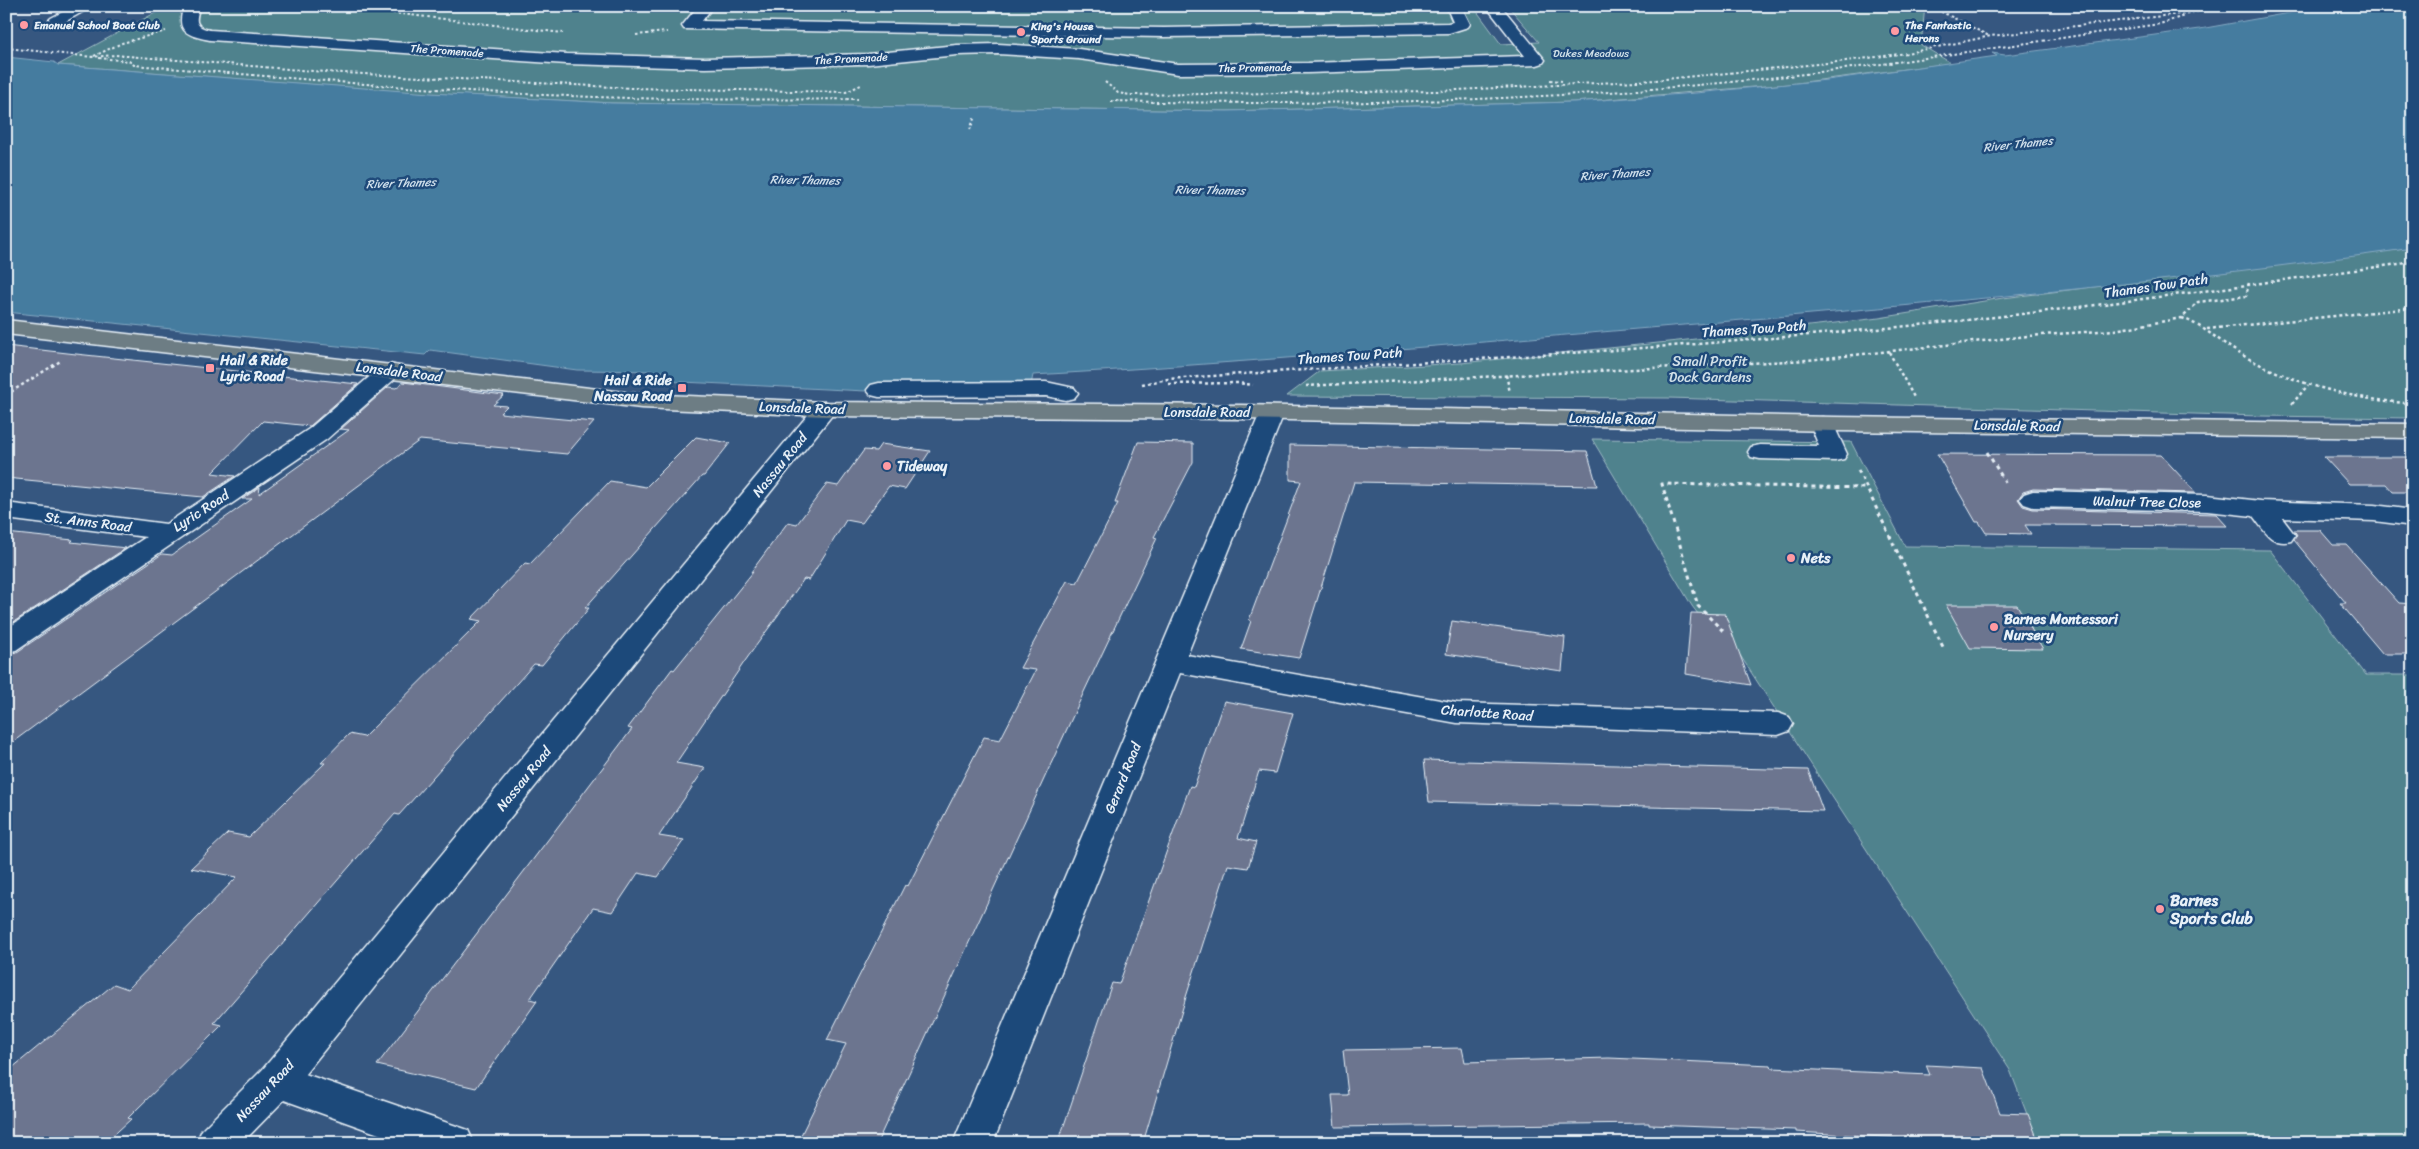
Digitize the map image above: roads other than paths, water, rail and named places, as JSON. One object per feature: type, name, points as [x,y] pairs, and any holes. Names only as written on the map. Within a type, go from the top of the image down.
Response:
[{"type":"main road","name":"Lonsdale Road","points":[[6,327],[641,401],[825,409],[1241,412],[1829,424],[2413,431]]},
{"type":"street","points":[[56,21],[86,6]]},
{"type":"street","name":"The Promenade","points":[[192,6],[188,18],[188,26],[195,32],[210,35],[550,58],[705,63],[868,59],[957,50],[998,49],[1079,54],[1178,69],[1308,68],[1537,60],[1493,6]]},
{"type":"street","points":[[706,6],[690,26],[969,31],[1346,32],[1449,28],[1462,24],[1454,6]]},
{"type":"street","name":"Lyric Road","points":[[6,644],[318,434],[390,371]]},
{"type":"street","points":[[879,390],[1046,389],[1066,394]]},
{"type":"street","name":"Nassau Road","points":[[216,1143],[277,1081],[825,409]]},
{"type":"street","name":"Gerard Road","points":[[973,1143],[1272,413]]},
{"type":"street","points":[[1760,452],[1835,454],[1829,424]]},
{"type":"street","name":"Walnut Tree Close","points":[[2033,499],[2207,503],[2261,509],[2374,513],[2413,518]]},
{"type":"street","points":[[2261,509],[2282,536]]},
{"type":"street","name":"St. Anns Road","points":[[6,511],[170,532]]},
{"type":"street","name":"Charlotte Road","points":[[1170,662],[1457,713],[1778,724]]},
{"type":"street","points":[[277,1081],[454,1143]]},
{"type":"water","name":"River Thames","points":[[2328,6],[2413,6],[2413,248],[2122,284],[1734,321],[1184,366],[1033,375],[1031,385],[872,385],[866,391],[662,381],[664,371],[577,370],[430,350],[425,355],[6,312],[6,57],[54,62],[58,65],[430,93],[612,103],[1227,111],[1574,102],[1696,93],[1827,80],[1997,56],[1992,53],[2005,55],[2200,29]]},
{"type":"place","name":"Emanuel School Boat Club","points":[[24,25]]},
{"type":"place","name":"The Fantastic Herons","points":[[1895,31]]},
{"type":"place","name":"King's House Sports Ground","points":[[1021,32]]},
{"type":"place","name":"Hail & Ride Lyric Road","points":[[210,368]]},
{"type":"place","name":"Hail & Ride Nassau Road","points":[[682,388]]},
{"type":"place","name":"Tideway","points":[[887,466]]},
{"type":"place","name":"Nets","points":[[1791,558]]},
{"type":"place","name":"Barnes Montessori Nursery","points":[[1994,627]]},
{"type":"place","name":"Barnes Sports Club","points":[[2160,909]]},
{"type":"park label","name":"Dukes Meadows","points":[[1591,53]]},
{"type":"park label","name":"Small Profit Dock Gardens","points":[[1710,370]]}]
